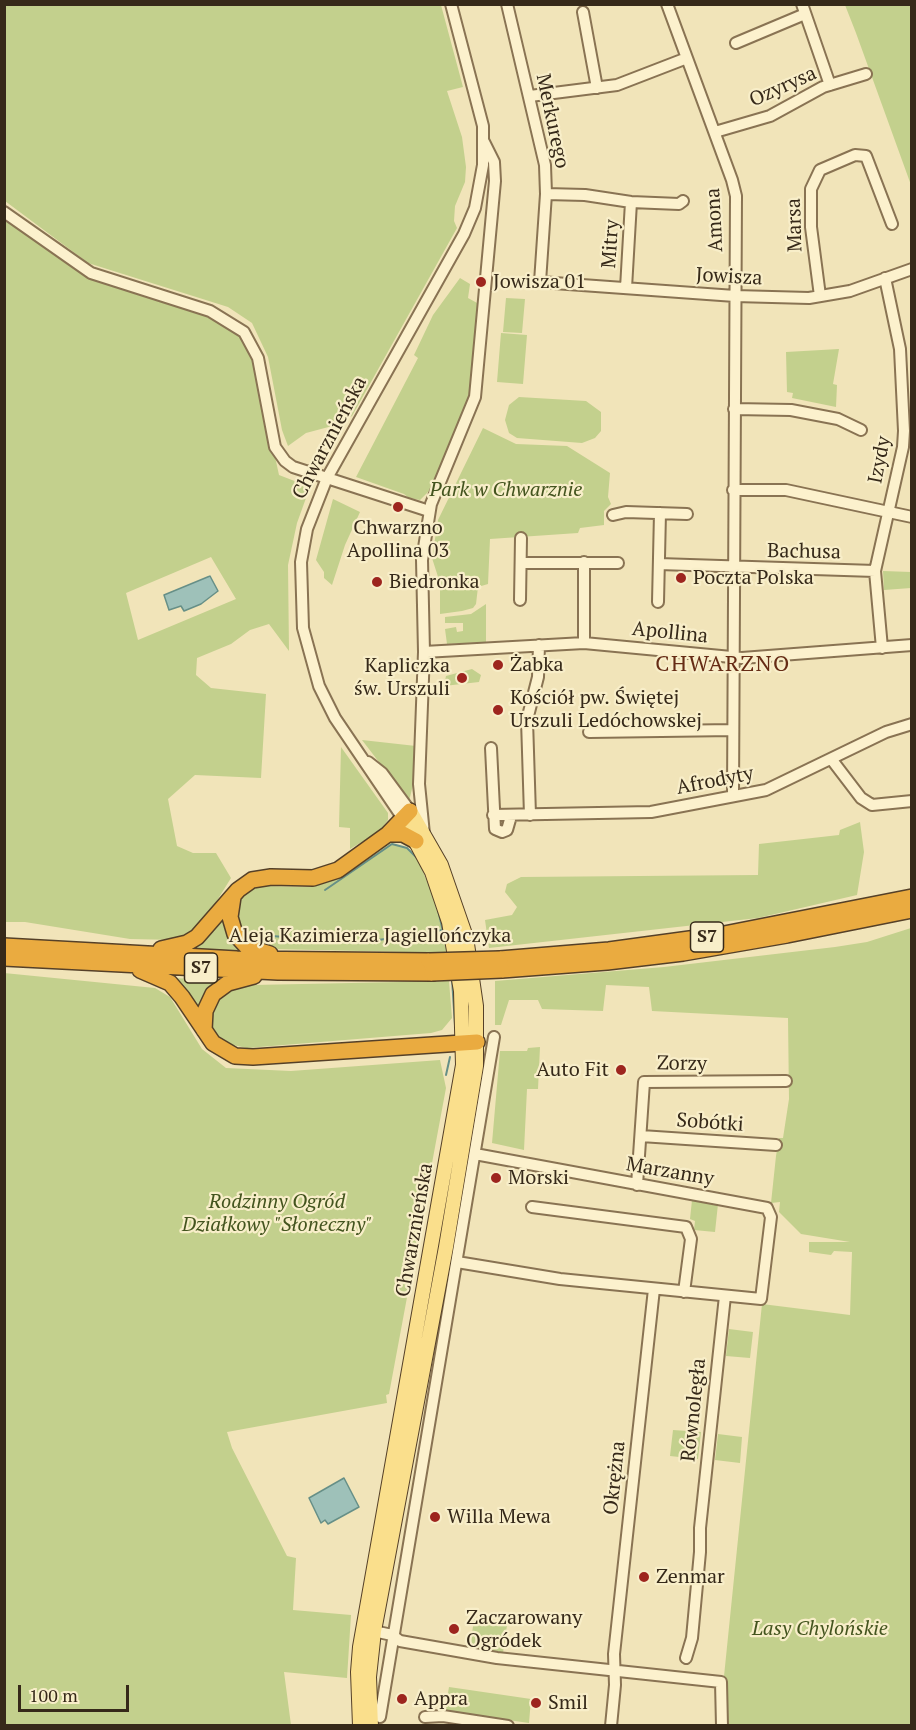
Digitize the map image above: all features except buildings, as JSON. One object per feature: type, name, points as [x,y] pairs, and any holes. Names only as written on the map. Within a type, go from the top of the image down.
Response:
[{"type":"highway","points":[[137,954],[187,944],[205,930],[243,886],[252,880],[304,879],[326,875],[350,863],[388,834],[407,816]]},
{"type":"highway","points":[[388,834],[403,834],[420,838]]},
{"type":"highway","points":[[233,897],[230,917],[240,942],[283,966]]},
{"type":"highway","name":"Aleja Kazimierza Jagiellończyka","points":[[501,964],[710,936],[912,897]]},
{"type":"highway","name":"Aleja Kazimierza Jagiellończyka","points":[[4,958],[123,964],[430,967],[608,962],[787,935],[912,910]]},
{"type":"highway","name":"Aleja Kazimierza Jagiellończyka","points":[[4,946],[283,966]]},
{"type":"highway","points":[[123,964],[158,976],[170,983],[219,1048],[242,1057],[470,1042]]},
{"type":"highway","points":[[204,1030],[205,1011],[219,987],[283,966]]},
{"type":"main road","name":"Chwarznieńska","points":[[360,1725],[358,1672],[464,1144],[475,990],[466,937],[449,884],[407,816]]},
{"type":"main road","name":"Chwarznieńska","points":[[368,1630],[369,1677],[376,1721]]},
{"type":"street","name":"Chwarznieńska","points":[[407,816],[382,773],[365,759],[329,708],[311,661],[303,628],[301,592],[303,547],[312,512],[327,478],[464,234],[478,193],[484,142],[480,113],[451,4]]},
{"type":"street","name":"Merkurego","points":[[507,4],[545,165],[546,194],[540,282]]},
{"type":"street","name":"Amona","points":[[671,5],[687,58],[736,196],[733,796]]},
{"type":"street","points":[[736,44],[804,9],[830,85]]},
{"type":"street","points":[[583,12],[597,88]]},
{"type":"street","points":[[530,96],[617,85],[687,58]]},
{"type":"street","name":"Ozyrysa","points":[[715,132],[770,116],[830,85],[866,74]]},
{"type":"street","name":"Chwarznieńska","points":[[420,838],[421,665],[424,652],[422,560],[429,510],[475,397],[495,181],[494,162],[484,142]]},
{"type":"street","name":"Marsa","points":[[820,296],[811,227],[811,189],[820,170],[855,155],[866,156],[892,224]]},
{"type":"street","name":"Mitry","points":[[546,194],[585,195],[631,202],[679,204],[683,201]]},
{"type":"street","name":"Mitry","points":[[626,288],[631,202]]},
{"type":"street","points":[[4,212],[91,273],[210,311],[236,324],[251,339],[256,349],[278,453],[293,467],[429,510]]},
{"type":"street","name":"Jowisza","points":[[540,282],[735,296],[820,296],[850,291],[912,269]]},
{"type":"street","name":"Izydy","points":[[882,648],[875,571],[888,512],[907,448],[900,349],[885,278]]},
{"type":"street","points":[[734,409],[791,410],[838,419],[861,430]]},
{"type":"street","points":[[733,490],[786,490],[912,517]]},
{"type":"street","points":[[613,515],[626,512],[687,514]]},
{"type":"street","points":[[658,602],[660,513]]},
{"type":"street","points":[[520,600],[521,538]]},
{"type":"street","points":[[584,562],[584,643]]},
{"type":"street","points":[[521,563],[618,563]]},
{"type":"street","name":"Bachusa","points":[[659,564],[875,571]]},
{"type":"street","name":"Apollina","points":[[424,652],[584,643],[733,658],[912,645]]},
{"type":"street","points":[[530,815],[527,720],[538,677],[538,645]]},
{"type":"street","name":"Afrodyty","points":[[511,816],[510,826],[502,832],[494,828],[493,815],[651,812],[775,787],[886,732],[912,724]]},
{"type":"street","points":[[589,732],[733,730]]},
{"type":"street","points":[[491,748],[493,815]]},
{"type":"street","points":[[832,760],[861,798],[872,805],[912,801]]},
{"type":"street","name":"Chwarznieńska","points":[[407,816],[419,784]]},
{"type":"street","name":"Chwarznieńska","points":[[376,1721],[494,1037]]},
{"type":"street","name":"Zorzy","points":[[637,1185],[645,1082],[786,1082]]},
{"type":"street","name":"Sobótki","points":[[641,1136],[776,1145]]},
{"type":"street","name":"Marzanny","points":[[475,1154],[764,1207],[770,1210],[761,1299],[725,1296]]},
{"type":"street","points":[[532,1207],[686,1227],[690,1239],[684,1292]]},
{"type":"street","points":[[457,1262],[560,1279],[725,1296]]},
{"type":"street","name":"Okrężna","points":[[610,1725],[616,1632],[654,1289]]},
{"type":"street","name":"Równoległa","points":[[685,1677],[686,1658],[692,1638],[700,1528],[725,1296]]},
{"type":"street","points":[[368,1630],[392,1635],[400,1641],[497,1658],[721,1682],[722,1725]]},
{"type":"street","points":[[425,1717],[443,1716],[508,1725]]},
{"type":"green space","points":[[5,4],[441,5],[463,87],[447,91],[462,137],[466,167],[465,182],[455,206],[454,221],[457,228],[352,416],[336,425],[306,433],[288,446],[282,430],[268,357],[252,323],[228,307],[88,263],[5,201]]},
{"type":"green space","points":[[845,5],[911,5],[911,185],[856,33]]},
{"type":"green space","points":[[4,218],[79,271],[225,322],[251,347],[279,475],[310,487],[297,523],[288,565],[289,651],[269,624],[250,630],[231,644],[197,658],[196,675],[211,688],[266,694],[261,778],[195,775],[168,799],[177,846],[193,853],[216,853],[231,878],[205,920],[187,937],[176,940],[130,939],[25,922],[5,922]],"holes":[[[211,557],[236,599],[138,640],[126,593]]]},
{"type":"green space","points":[[460,278],[470,284],[468,298],[479,304],[472,396],[467,413],[431,489],[420,500],[409,498],[404,494],[356,477],[418,358],[414,355],[433,315]]},
{"type":"green space","points":[[506,298],[525,299],[522,333],[503,332]]},
{"type":"green space","points":[[501,333],[527,335],[523,384],[497,382]]},
{"type":"green space","points":[[839,349],[833,384],[837,385],[836,407],[792,398],[793,393],[787,392],[786,352]]},
{"type":"green space","points":[[519,397],[586,401],[601,412],[601,431],[595,438],[582,443],[517,438],[509,433],[505,420],[509,405]]},
{"type":"green space","name":"Park w Chwarznie","points":[[483,428],[516,444],[567,446],[610,473],[608,497],[611,504],[604,511],[604,525],[580,528],[578,533],[490,539],[488,584],[478,587],[476,604],[473,608],[440,614],[440,583],[432,558],[438,520]]},
{"type":"green space","points":[[333,499],[360,512],[345,545],[332,585],[324,578],[324,572],[316,560]]},
{"type":"green space","points":[[883,571],[911,572],[911,588],[884,590]]},
{"type":"green space","points":[[486,604],[486,642],[447,644],[445,629],[456,627],[457,632],[463,631],[463,623],[445,623],[445,617],[471,614]]},
{"type":"green space","points":[[472,669],[481,675],[479,682],[444,686],[446,676]]},
{"type":"green space","points":[[362,740],[416,746],[414,781],[409,801]]},
{"type":"green space","points":[[341,747],[388,813],[388,820],[380,831],[350,849],[350,828],[339,827]]},
{"type":"green space","points":[[860,822],[864,852],[857,895],[758,918],[489,948],[485,920],[512,915],[517,907],[505,892],[507,884],[521,877],[758,875],[759,844],[839,835],[840,830]]},
{"type":"green space","points":[[391,843],[407,848],[418,860],[435,900],[450,953],[271,949],[255,947],[237,930],[234,918],[239,900],[252,889],[265,886],[309,887],[327,882],[344,876]]},
{"type":"green space","points":[[227,910],[244,952],[190,949]]},
{"type":"green space","name":"Lasy Chylońskie","points":[[911,928],[911,1725],[724,1725],[723,1686],[762,1304],[850,1315],[852,1252],[834,1251],[831,1255],[809,1252],[809,1242],[850,1242],[801,1234],[779,1212],[780,1202],[771,1203],[779,1138],[783,1138],[789,1099],[788,1018],[652,1011],[649,987],[606,985],[603,1011],[542,1009],[538,1000],[509,1000],[501,1025],[495,1025],[495,981],[664,967],[835,947],[867,942]]},
{"type":"green space","name":"Rodzinny Ogród Działkowy \"Słoneczny\"","points":[[4,973],[155,988],[170,997],[202,1049],[226,1068],[291,1071],[440,1060],[446,1088],[389,1394],[386,1395],[387,1403],[227,1432],[232,1448],[287,1556],[296,1558],[293,1610],[351,1615],[347,1678],[284,1672],[291,1725],[5,1725]]},
{"type":"green space","points":[[171,978],[223,980],[200,1016]]},
{"type":"green space","points":[[449,981],[452,1018],[442,1030],[431,1033],[247,1048],[228,1044],[212,1027],[212,1011],[216,1004],[223,994],[235,987]]},
{"type":"green space","points":[[540,1047],[538,1089],[527,1089],[524,1150],[492,1143],[500,1051],[527,1051],[528,1048]]},
{"type":"green space","points":[[692,1200],[718,1204],[715,1232],[694,1230],[695,1221],[690,1219]]},
{"type":"green space","points":[[729,1329],[753,1332],[750,1358],[726,1356]]},
{"type":"green space","points":[[673,1430],[701,1432],[698,1459],[670,1456]]},
{"type":"green space","points":[[718,1434],[742,1437],[740,1463],[715,1460]]},
{"type":"green space","points":[[474,1619],[507,1625],[503,1653],[470,1648]]},
{"type":"green space","points":[[449,1687],[531,1699],[529,1723],[445,1711]]},
{"type":"water","points":[[210,576],[218,591],[201,604],[184,611],[181,606],[169,610],[164,595]]},
{"type":"water","points":[[344,1478],[359,1507],[328,1524],[325,1520],[321,1523],[309,1498]]},
{"type":"waterway","points":[[325,890],[392,844],[407,848],[417,858]]},
{"type":"waterway","points":[[438,910],[446,944]]},
{"type":"waterway","points":[[247,934],[359,943],[443,930]]},
{"type":"waterway","points":[[452,979],[455,1025]]},
{"type":"waterway","points":[[446,1075],[450,1057]]},
{"type":"place","name":"Jowisza 01","points":[[481,282]]},
{"type":"place","name":"Chwarzno Apollina 03","points":[[398,507]]},
{"type":"place","name":"Poczta Polska","points":[[681,578]]},
{"type":"place","name":"Biedronka","points":[[377,582]]},
{"type":"place","name":"Żabka","points":[[498,665]]},
{"type":"place","name":"Kapliczka św. Urszuli","points":[[462,678]]},
{"type":"place","name":"Kościół pw. Świętej Urszuli Ledóchowskej","points":[[498,710]]},
{"type":"place","name":"Auto Fit","points":[[621,1070]]},
{"type":"place","name":"Morski","points":[[496,1178]]},
{"type":"place","name":"Willa Mewa","points":[[435,1517]]},
{"type":"place","name":"Zenmar","points":[[644,1577]]},
{"type":"place","name":"Zaczarowany Ogródek","points":[[454,1629]]},
{"type":"place","name":"Appra","points":[[402,1699]]},
{"type":"place","name":"Smil","points":[[536,1703]]},
{"type":"district","name":"CHWARZNO","points":[[723,665]]}]
